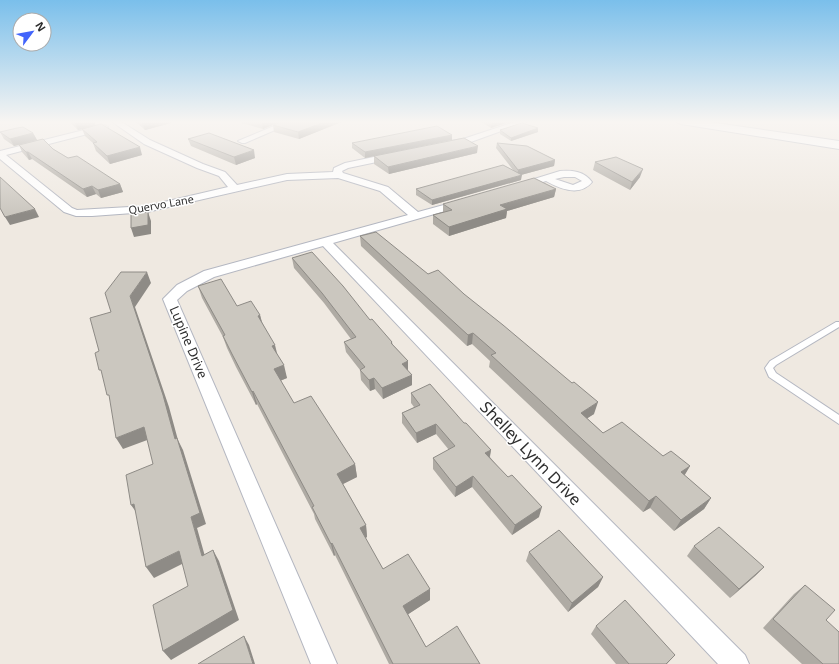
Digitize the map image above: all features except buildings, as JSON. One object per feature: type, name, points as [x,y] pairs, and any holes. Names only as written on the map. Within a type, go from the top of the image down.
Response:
[{"type":"street","points":[[169,152],[222,174],[235,189]]},
{"type":"street","name":"Quervo Lane","points":[[0,154],[68,210],[76,213],[147,209],[287,177],[339,175],[384,189],[416,216]]},
{"type":"street","points":[[339,175],[337,170],[345,166],[404,154]]},
{"type":"street","points":[[504,191],[547,178]]},
{"type":"street","name":"Lupine Drive","points":[[324,664],[170,299],[182,288],[209,274],[474,199]]},
{"type":"street","name":"Shelley Lynn Drive","points":[[326,242],[736,664]]},
{"type":"lane","points":[[839,324],[773,363],[769,368],[772,375],[839,420]]}]
